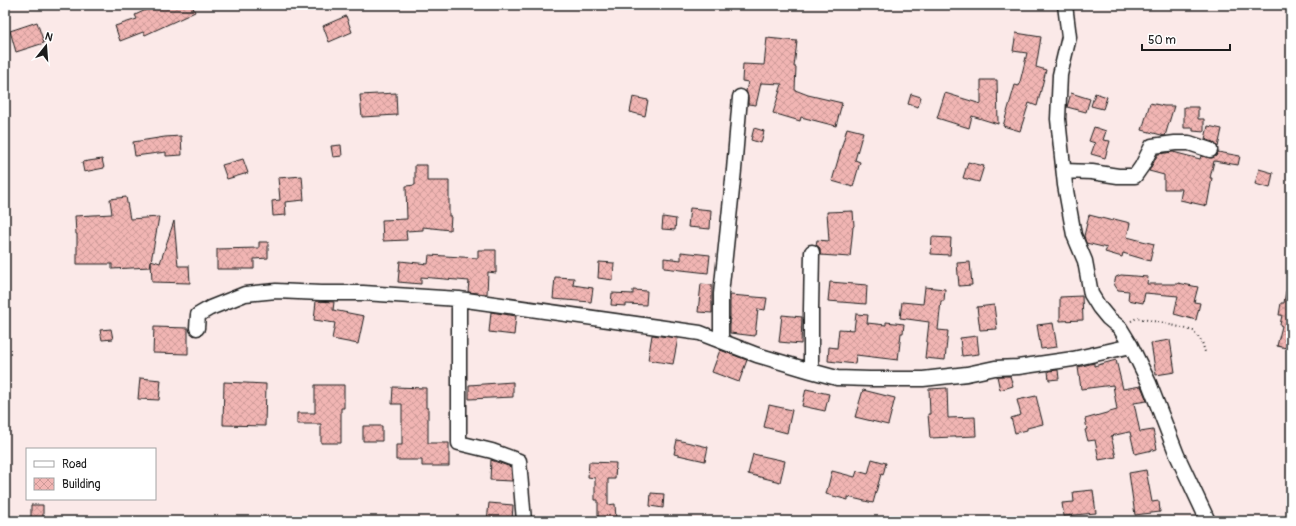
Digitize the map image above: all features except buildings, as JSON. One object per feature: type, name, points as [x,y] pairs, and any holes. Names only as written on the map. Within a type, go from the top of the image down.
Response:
[{"type":"street","points":[[1065,5],[1069,37],[1060,75],[1058,119],[1074,236],[1085,261],[1092,294],[1099,307],[1108,318],[1120,328],[1131,346],[1149,383],[1177,455],[1208,521]]},
{"type":"street","points":[[721,340],[721,294],[740,97]]},
{"type":"street","points":[[1064,171],[1135,176],[1152,146],[1189,143],[1210,150]]},
{"type":"street","points":[[811,371],[810,310],[812,252]]},
{"type":"street","points":[[197,328],[198,316],[210,308],[245,294],[276,291],[363,293],[460,299],[700,333],[757,355],[837,378],[923,379],[967,374],[995,368],[1018,367],[1060,361],[1131,346]]},
{"type":"street","points":[[460,299],[459,443],[492,451],[519,461],[524,521]]},
{"type":"path","points":[[1120,328],[1137,318],[1194,331],[1202,342],[1205,352]]}]
